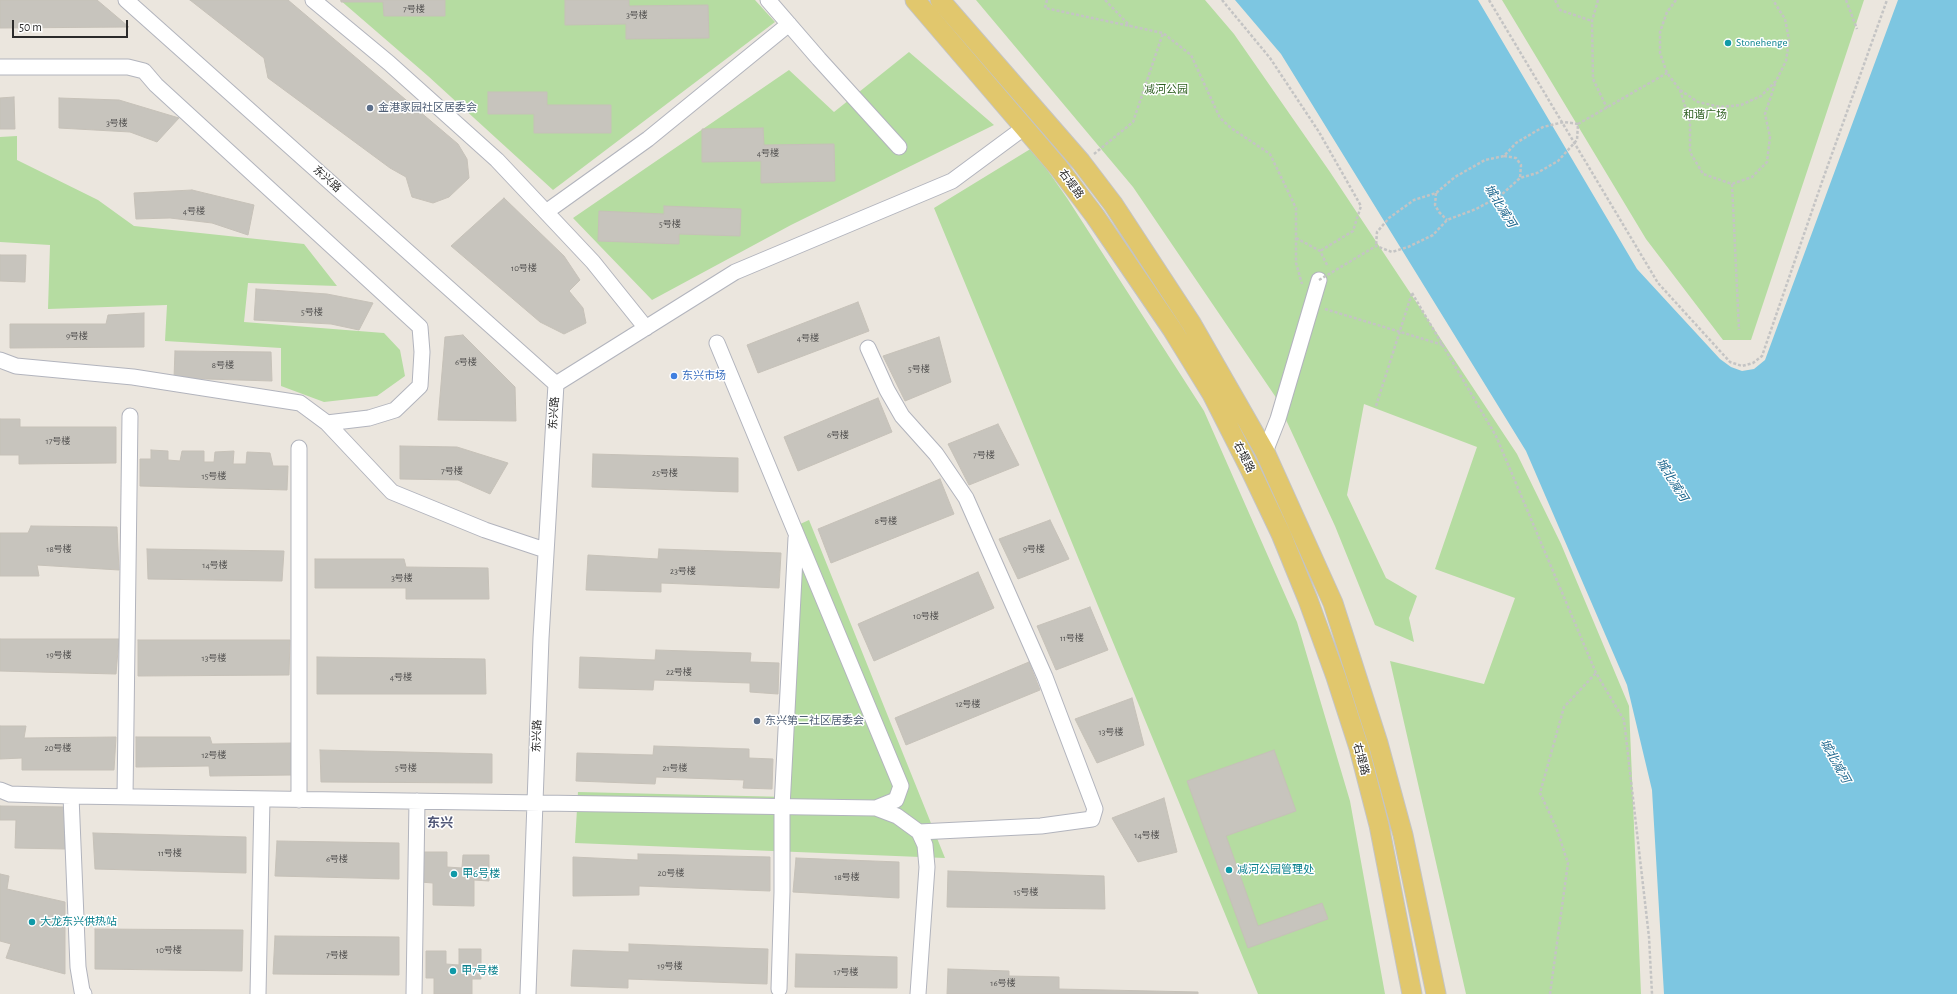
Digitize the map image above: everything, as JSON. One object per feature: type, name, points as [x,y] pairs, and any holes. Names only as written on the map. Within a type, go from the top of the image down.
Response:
[{"type":"main road","name":"右堤路","points":[[915,0],[1025,127],[1058,167],[1095,216],[1176,335],[1212,394],[1280,534],[1311,607],[1336,677],[1359,748],[1380,832],[1412,994]]},
{"type":"main road","name":"右堤路","points":[[940,0],[1081,162],[1113,204],[1191,324],[1265,452],[1333,603],[1378,743],[1403,835],[1436,994]]},
{"type":"street","name":"东兴路","points":[[126,0],[556,384],[545,550],[534,804],[528,994]]},
{"type":"street","points":[[313,0],[389,63],[497,160],[593,262],[646,328]]},
{"type":"street","points":[[768,0],[899,147]]},
{"type":"street","points":[[546,212],[648,139],[789,24]]},
{"type":"street","points":[[0,66],[128,66],[144,71],[156,84],[420,327],[422,352],[420,386],[395,410],[369,418],[328,424]]},
{"type":"street","points":[[556,384],[735,272],[952,181],[1025,127]]},
{"type":"street","points":[[1265,452],[1278,419],[1313,306],[1325,276]]},
{"type":"street","points":[[717,343],[901,786],[896,800],[876,808]]},
{"type":"street","points":[[868,348],[887,390],[902,416],[936,454],[966,498],[1045,677],[1086,781],[1095,809],[1092,819],[1041,826],[919,832]]},
{"type":"street","points":[[0,360],[16,366],[133,377],[300,403],[328,424],[392,492],[485,530],[545,550]]},
{"type":"street","points":[[125,797],[130,416]]},
{"type":"street","points":[[299,448],[299,800]]},
{"type":"street","points":[[779,988],[782,892],[782,807],[796,533]]},
{"type":"street","points":[[0,790],[10,794],[72,796],[876,808],[897,816],[919,832],[925,845],[927,867],[918,994]]},
{"type":"street","points":[[72,796],[78,967],[82,991],[84,994]]},
{"type":"street","points":[[258,994],[262,799]]},
{"type":"street","points":[[414,994],[417,801]]},
{"type":"path","points":[[1047,0],[1045,8],[1163,33],[1191,55],[1220,118],[1231,128],[1270,154],[1296,208],[1296,263],[1304,292],[1313,306],[1400,331],[1443,346]]},
{"type":"path","points":[[1105,0],[1130,26]]},
{"type":"path","points":[[1222,0],[1270,58],[1319,132],[1361,206],[1353,231],[1320,251]]},
{"type":"path","points":[[1488,0],[1658,283],[1730,362],[1742,366],[1753,363],[1762,356],[1822,179],[1887,0]]},
{"type":"path","points":[[1555,0],[1560,10],[1592,21]]},
{"type":"path","points":[[1598,0],[1592,21],[1592,79],[1607,108]]},
{"type":"path","points":[[1676,0],[1667,12],[1660,32],[1660,53],[1667,73],[1680,90],[1698,102],[1720,107],[1741,105],[1761,96],[1776,81]]},
{"type":"path","points":[[1680,90],[1690,122],[1690,152],[1703,174],[1732,184],[1752,177],[1767,162],[1770,137],[1764,114],[1776,81],[1786,61],[1789,40],[1785,19],[1773,0]]},
{"type":"path","points":[[1846,0],[1857,29]]},
{"type":"path","points":[[1081,162],[1101,149],[1133,122],[1163,33]]},
{"type":"path","points":[[1504,156],[1516,143],[1543,127],[1564,122],[1578,124],[1667,73]]},
{"type":"path","points":[[1376,246],[1392,252],[1408,247],[1433,235],[1447,220],[1476,209],[1500,196],[1520,178],[1537,173],[1558,161],[1577,140],[1578,124]]},
{"type":"path","points":[[1376,246],[1377,232],[1389,218],[1414,200],[1436,194],[1456,176],[1485,160],[1504,156],[1516,158],[1521,165],[1520,178]]},
{"type":"path","points":[[1732,184],[1739,330]]},
{"type":"path","points":[[1436,194],[1435,204],[1439,212],[1447,220]]},
{"type":"path","points":[[1296,238],[1320,251]]},
{"type":"path","points":[[1320,251],[1325,276],[1376,246]]},
{"type":"path","points":[[1376,406],[1412,293],[1496,436],[1596,673],[1624,720],[1649,937],[1652,994]]},
{"type":"path","points":[[1550,994],[1568,863],[1556,827],[1540,793],[1564,707],[1596,673]]},
{"type":"green space","points":[[340,0],[755,0],[775,22],[553,190],[428,76]]},
{"type":"green space","name":"减河公园","points":[[976,0],[1205,0],[1234,34],[1330,172],[1517,454],[1561,544],[1629,706],[1641,994],[1466,994],[1390,661],[1484,684],[1515,598],[1435,569],[1477,447],[1364,404],[1347,495],[1386,578],[1417,596],[1409,618],[1414,642],[1375,625],[1335,526],[1275,396],[1133,187]]},
{"type":"green space","name":"和谐广场","points":[[1502,0],[1864,0],[1751,340],[1723,340],[1646,239]]},
{"type":"green space","points":[[909,52],[994,125],[791,225],[652,300],[573,218],[789,70],[834,112]]},
{"type":"green space","points":[[17,136],[17,160],[98,200],[134,226],[304,244],[337,286],[248,283],[244,322],[384,333],[400,350],[405,376],[377,396],[324,402],[281,386],[281,348],[165,341],[167,305],[48,309],[50,245],[0,242],[0,137]]},
{"type":"green space","points":[[1032,148],[1067,198],[1204,411],[1297,622],[1350,801],[1385,994],[1258,994],[934,208]]},
{"type":"green space","points":[[809,520],[945,858],[575,843],[578,792],[788,797],[799,582],[787,530]]},
{"type":"water","name":"城北减河","points":[[1235,0],[1478,0],[1637,269],[1720,359],[1731,367],[1742,371],[1754,369],[1765,360],[1898,0],[1957,0],[1957,994],[1664,994],[1652,790],[1627,685],[1526,451],[1281,54]]},
{"type":"building","points":[[0,0],[97,0],[129,27],[0,28]]},
{"type":"building","points":[[190,0],[288,0],[458,144],[467,159],[469,178],[449,197],[433,203],[412,197],[406,177],[390,168],[268,78],[264,58]]},
{"type":"building","points":[[341,0],[445,0],[445,16],[384,16],[383,2],[341,2]]},
{"type":"building","points":[[565,0],[629,0],[629,6],[708,5],[709,38],[626,39],[626,24],[565,25]]},
{"type":"building","points":[[488,92],[547,92],[547,105],[611,105],[611,133],[534,133],[534,114],[488,114]]},
{"type":"building","points":[[14,97],[15,129],[0,129],[0,98]]},
{"type":"building","points":[[59,98],[119,100],[179,118],[157,142],[130,132],[59,128]]},
{"type":"building","points":[[763,128],[764,145],[834,144],[835,181],[761,183],[761,161],[702,162],[702,129]]},
{"type":"building","points":[[192,190],[254,205],[248,235],[212,223],[170,218],[136,219],[134,193]]},
{"type":"building","points":[[504,198],[564,256],[580,280],[569,291],[583,308],[586,323],[564,334],[540,322],[451,246]]},
{"type":"building","points":[[664,206],[741,209],[740,236],[679,234],[679,244],[598,241],[599,211],[664,214]]},
{"type":"building","points":[[0,255],[26,255],[25,282],[0,281]]},
{"type":"building","points":[[256,289],[327,294],[373,303],[359,330],[331,324],[254,320]]},
{"type":"building","points":[[858,302],[869,331],[758,373],[747,345]]},
{"type":"building","points":[[144,313],[144,347],[10,348],[10,324],[106,324],[108,315]]},
{"type":"building","points":[[463,335],[515,387],[516,421],[438,420],[445,337]]},
{"type":"building","points":[[939,337],[951,382],[905,401],[883,356]]},
{"type":"building","points":[[175,351],[271,352],[272,381],[174,378]]},
{"type":"building","points":[[878,398],[892,432],[798,471],[784,437]]},
{"type":"building","points":[[0,419],[20,419],[20,427],[116,427],[116,463],[19,464],[19,455],[0,455]]},
{"type":"building","points":[[998,424],[1019,465],[969,485],[948,444]]},
{"type":"building","points":[[400,446],[457,447],[508,463],[490,494],[458,480],[400,479]]},
{"type":"building","points":[[151,450],[168,451],[168,460],[180,461],[182,451],[204,451],[204,462],[214,462],[215,452],[234,451],[233,464],[246,464],[247,452],[270,453],[273,466],[288,466],[287,490],[140,486],[140,459],[151,459]]},
{"type":"building","points":[[593,454],[738,458],[738,492],[592,487]]},
{"type":"building","points":[[940,479],[954,514],[831,563],[818,529]]},
{"type":"building","points":[[1050,520],[1069,559],[1018,579],[999,539]]},
{"type":"building","points":[[31,526],[117,527],[119,570],[37,565],[39,576],[0,576],[0,533],[28,533]]},
{"type":"building","points":[[147,549],[284,551],[282,581],[148,579]]},
{"type":"building","points":[[659,549],[781,553],[779,588],[661,583],[661,592],[586,590],[588,555],[658,559]]},
{"type":"building","points":[[315,559],[404,559],[406,567],[488,568],[489,599],[406,599],[406,588],[315,588]]},
{"type":"building","points":[[978,572],[994,608],[874,661],[858,624]]},
{"type":"building","points":[[1090,607],[1108,650],[1056,670],[1037,626]]},
{"type":"building","points":[[0,639],[119,639],[116,674],[0,671]]},
{"type":"building","points":[[138,640],[290,640],[289,675],[138,676]]},
{"type":"building","points":[[656,650],[751,653],[750,662],[779,663],[778,694],[750,692],[750,683],[654,680],[653,690],[579,688],[580,657],[655,660]]},
{"type":"building","points":[[317,657],[485,659],[486,694],[317,694]]},
{"type":"building","points":[[1029,662],[1040,690],[906,745],[895,718]]},
{"type":"building","points":[[1132,698],[1144,745],[1097,763],[1075,719]]},
{"type":"building","points":[[0,726],[26,726],[24,738],[116,737],[114,770],[22,770],[22,758],[0,759]]},
{"type":"building","points":[[136,737],[210,737],[212,744],[292,743],[292,775],[210,776],[209,766],[136,767]]},
{"type":"building","points":[[654,746],[749,749],[749,758],[773,759],[772,789],[743,788],[744,780],[656,777],[655,784],[576,781],[577,753],[653,755]]},
{"type":"building","points":[[320,750],[492,754],[492,783],[321,782]]},
{"type":"building","name":"减河公园管理处","points":[[1274,750],[1296,811],[1226,836],[1258,926],[1322,903],[1328,919],[1248,948],[1187,781]]},
{"type":"building","points":[[1164,798],[1177,852],[1138,862],[1112,818]]},
{"type":"building","points":[[0,806],[66,807],[65,849],[15,848],[16,820],[0,820]]},
{"type":"building","points":[[93,833],[246,837],[246,873],[95,869]]},
{"type":"building","points":[[277,841],[399,843],[399,879],[275,876]]},
{"type":"building","name":"甲6号楼","points":[[421,852],[447,852],[447,867],[462,868],[463,855],[489,855],[489,881],[474,880],[474,906],[433,905],[433,883],[420,882]]},
{"type":"building","points":[[638,854],[770,857],[770,891],[639,886],[639,895],[573,896],[573,857],[638,860]]},
{"type":"building","points":[[796,858],[899,862],[899,898],[793,892]]},
{"type":"building","points":[[948,871],[1104,876],[1105,909],[947,907]]},
{"type":"building","name":"大龙东兴供热站","points":[[0,874],[9,876],[7,889],[65,902],[65,974],[6,958],[11,944],[0,941]]},
{"type":"building","points":[[95,929],[243,930],[242,971],[95,969]]},
{"type":"building","points":[[275,936],[399,937],[399,975],[273,974]]},
{"type":"building","points":[[629,944],[768,949],[767,984],[628,979],[628,988],[571,986],[573,950],[629,952]]},
{"type":"building","name":"甲7号楼","points":[[459,949],[481,949],[481,979],[472,979],[472,994],[434,994],[434,978],[426,978],[426,951],[446,951],[446,964],[459,965]]},
{"type":"building","points":[[796,954],[897,957],[897,988],[795,987]]},
{"type":"building","points":[[948,969],[1009,971],[1009,976],[1059,977],[1059,989],[1198,992],[1198,994],[947,994]]},
{"type":"place","name":"Stonehenge","points":[[1728,43]]},
{"type":"place","name":"金港家园社区居委会","points":[[370,108]]},
{"type":"place","name":"东兴市场","points":[[674,376]]},
{"type":"place","name":"东兴第二社区居委会","points":[[757,721]]},
{"type":"place","name":"减河公园管理处","points":[[1229,870]]},
{"type":"place","name":"甲6号楼","points":[[454,874]]},
{"type":"place","name":"大龙东兴供热站","points":[[32,922]]},
{"type":"place","name":"甲7号楼","points":[[453,971]]},
{"type":"district","name":"东兴","points":[[440,823]]}]
